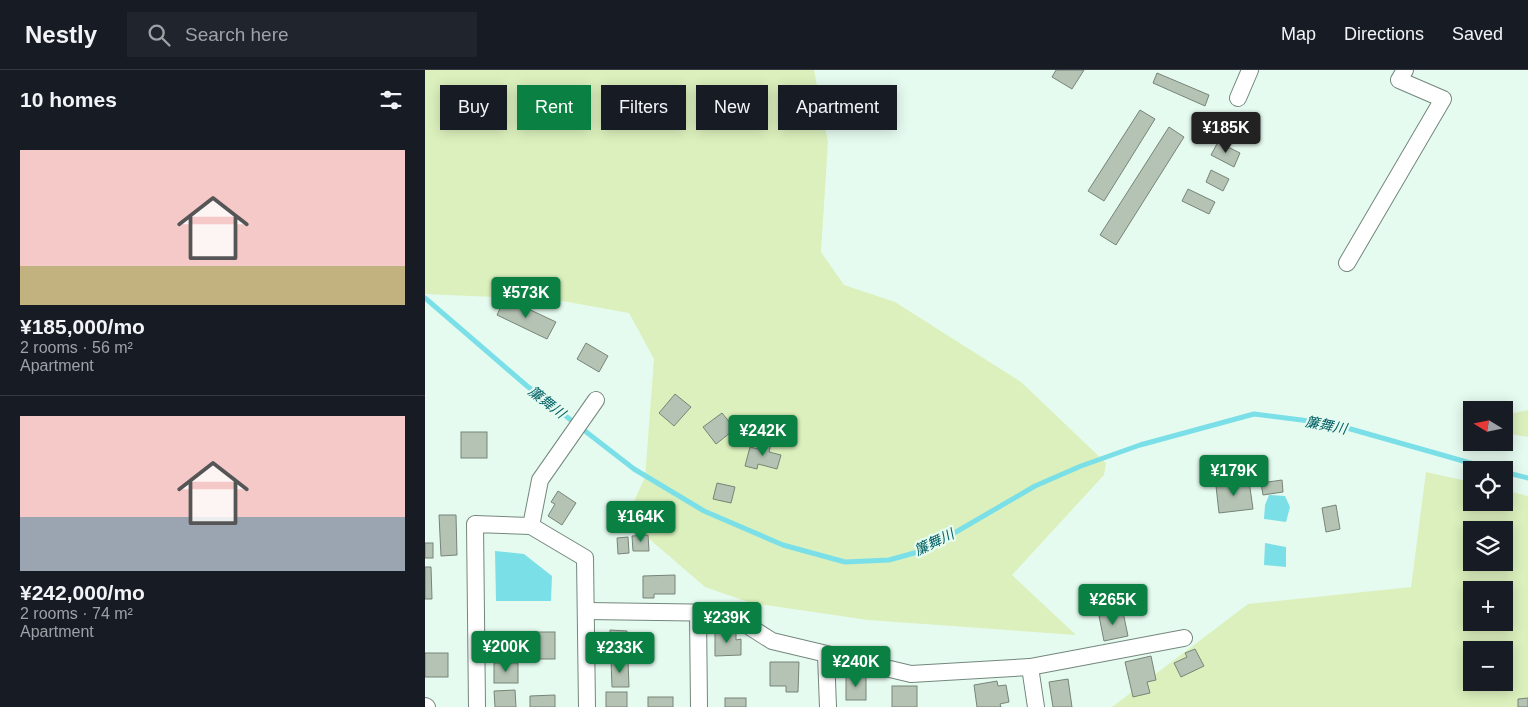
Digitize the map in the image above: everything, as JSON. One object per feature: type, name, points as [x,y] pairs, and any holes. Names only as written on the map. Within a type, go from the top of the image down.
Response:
[{"type":"street","points":[[1238,98],[1250,70]]},
{"type":"street","points":[[1347,262],[1443,99],[1399,80],[1405,70]]},
{"type":"street","points":[[531,526],[540,480],[596,400]]},
{"type":"street","points":[[477,707],[475,524],[531,526],[585,558],[587,707]]},
{"type":"street","points":[[587,611],[728,612],[772,641],[911,674],[1030,667],[1184,638]]},
{"type":"street","points":[[698,612],[699,707]]},
{"type":"street","points":[[826,655],[828,707]]},
{"type":"street","points":[[1030,667],[1036,707]]},
{"type":"green space","points":[[425,70],[814,70],[817,85],[778,85],[778,130],[826,130],[828,142],[821,252],[844,285],[895,302],[1021,382],[1106,463],[1104,475],[1012,575],[1076,635],[868,620],[751,603],[705,587],[626,519],[645,477],[654,359],[629,313],[557,300],[425,294]]},
{"type":"green space","points":[[1528,410],[1528,437],[1513,434],[1513,413]]},
{"type":"green space","points":[[1426,472],[1463,480],[1463,511],[1513,511],[1513,492],[1528,496],[1528,707],[1112,707],[1248,604],[1411,587]]},
{"type":"water","points":[[1269,495],[1285,496],[1290,507],[1286,522],[1264,519],[1265,505]]},
{"type":"water","points":[[1265,543],[1286,547],[1286,567],[1264,565]]},
{"type":"water","points":[[495,551],[524,554],[552,576],[551,601],[496,601]]},
{"type":"building","points":[[1056,70],[1084,70],[1072,89],[1052,77]]},
{"type":"building","points":[[1157,73],[1209,95],[1205,106],[1153,83]]},
{"type":"building","points":[[1140,110],[1155,119],[1104,201],[1088,191]]},
{"type":"building","points":[[1169,127],[1184,137],[1116,245],[1100,235]]},
{"type":"building","points":[[1218,142],[1240,153],[1234,167],[1211,155]]},
{"type":"building","points":[[1211,170],[1229,179],[1223,191],[1206,182]]},
{"type":"building","points":[[1188,189],[1215,202],[1209,214],[1182,201]]},
{"type":"building","points":[[505,298],[556,322],[547,339],[497,315]]},
{"type":"building","points":[[586,343],[608,356],[599,372],[577,359]]},
{"type":"building","points":[[675,394],[691,407],[674,426],[659,413]]},
{"type":"building","points":[[722,413],[735,429],[716,444],[703,427]]},
{"type":"building","points":[[461,432],[487,432],[487,458],[461,458]]},
{"type":"building","points":[[761,441],[771,444],[769,452],[781,455],[777,469],[758,464],[757,469],[745,466],[750,447],[758,449]]},
{"type":"building","points":[[1282,480],[1283,492],[1263,495],[1261,483]]},
{"type":"building","points":[[1249,481],[1253,509],[1219,513],[1216,486]]},
{"type":"building","points":[[717,483],[735,487],[731,503],[713,499]]},
{"type":"building","points":[[558,491],[576,503],[562,525],[548,516],[555,504],[551,502]]},
{"type":"building","points":[[1336,505],[1340,529],[1326,532],[1322,508]]},
{"type":"building","points":[[439,515],[456,515],[457,555],[441,556]]},
{"type":"building","points":[[648,535],[649,551],[633,551],[632,536]]},
{"type":"building","points":[[628,537],[629,553],[618,554],[617,538]]},
{"type":"building","points":[[425,543],[433,543],[433,558],[425,558]]},
{"type":"building","points":[[425,567],[431,567],[432,599],[425,599]]},
{"type":"building","points":[[675,575],[675,594],[654,594],[654,598],[643,598],[643,576]]},
{"type":"building","points":[[1123,612],[1128,636],[1104,641],[1099,616]]},
{"type":"building","points":[[610,630],[627,631],[627,656],[610,655]]},
{"type":"building","points":[[715,631],[736,631],[736,640],[741,639],[741,655],[715,656]]},
{"type":"building","points":[[533,632],[555,632],[555,659],[533,659]]},
{"type":"building","points":[[509,634],[510,654],[490,654],[489,635]]},
{"type":"building","points":[[1195,649],[1204,666],[1181,677],[1174,663],[1187,657],[1185,653]]},
{"type":"building","points":[[425,653],[448,653],[448,677],[425,677]]},
{"type":"building","points":[[1151,656],[1156,680],[1147,682],[1150,693],[1133,697],[1125,662]]},
{"type":"building","points":[[611,661],[628,661],[629,687],[612,687]]},
{"type":"building","points":[[770,662],[799,662],[798,692],[786,692],[786,686],[770,686]]},
{"type":"building","points":[[494,663],[518,663],[518,683],[494,683]]},
{"type":"building","points":[[846,677],[866,677],[866,700],[846,700]]},
{"type":"building","points":[[1068,679],[1072,707],[1053,707],[1049,682]]},
{"type":"building","points":[[997,681],[998,686],[1006,685],[1009,702],[1000,704],[1001,707],[977,707],[974,685]]},
{"type":"building","points":[[892,686],[917,686],[917,707],[892,707]]},
{"type":"building","points":[[515,690],[516,707],[495,707],[494,691]]},
{"type":"building","points":[[606,692],[627,692],[627,707],[606,707]]},
{"type":"building","points":[[555,695],[555,707],[530,707],[530,696]]},
{"type":"building","points":[[648,697],[673,697],[673,707],[648,707]]},
{"type":"building","points":[[725,698],[746,698],[746,707],[725,707]]},
{"type":"building","points":[[1528,698],[1528,707],[1518,707],[1518,699]]},
{"type":"waterway","name":"簾舞川","points":[[425,298],[527,386],[634,469],[704,511],[783,545],[845,562],[889,560],[925,550],[1035,486],[1081,466],[1140,445],[1254,414],[1333,424],[1463,461]]},
{"type":"waterway","name":"簾舞川","points":[[1513,474],[1528,478]]}]
